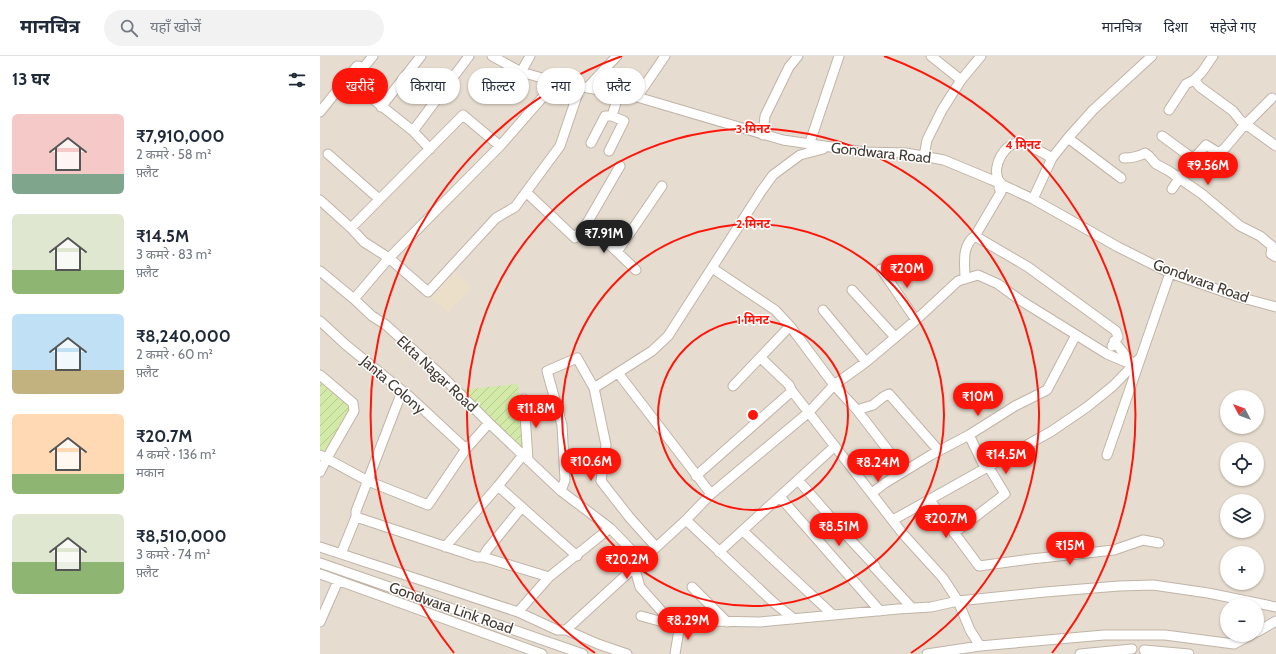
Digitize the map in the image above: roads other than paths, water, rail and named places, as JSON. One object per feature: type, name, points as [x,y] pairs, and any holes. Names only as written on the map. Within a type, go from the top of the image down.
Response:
[{"type":"street","points":[[320,112],[357,66],[364,67],[373,56]]},
{"type":"street","points":[[382,107],[421,56]]},
{"type":"street","points":[[413,131],[469,56]]},
{"type":"street","name":"Gondwara Road","points":[[492,56],[514,68]]},
{"type":"street","points":[[524,68],[530,56]]},
{"type":"street","points":[[585,86],[617,56]]},
{"type":"street","points":[[645,85],[665,56]]},
{"type":"street","points":[[763,135],[765,116],[788,67],[798,56]]},
{"type":"street","points":[[809,145],[839,56]]},
{"type":"street","points":[[931,56],[961,80]]},
{"type":"street","points":[[924,156],[927,140],[942,110],[961,80],[981,56]]},
{"type":"street","points":[[1033,199],[1052,158],[1068,138],[1093,110],[1152,56]]},
{"type":"street","points":[[1169,110],[1186,84],[1194,80],[1202,72],[1213,56]]},
{"type":"street","points":[[1194,80],[1200,87],[1233,111],[1240,120],[1276,146]]},
{"type":"street","points":[[1172,189],[1192,160],[1206,145],[1219,153],[1272,98]]},
{"type":"street","name":"Gondwara Road","points":[[645,99],[763,135],[809,145],[865,152],[906,153],[944,160],[1033,199],[1118,247],[1170,273],[1239,297],[1276,307]]},
{"type":"street","points":[[378,104],[413,131],[430,149]]},
{"type":"street","points":[[354,299],[389,258],[500,146],[537,104]]},
{"type":"street","points":[[320,200],[364,242],[389,258],[428,292],[496,218],[515,207],[560,146],[577,104]]},
{"type":"street","points":[[612,116],[616,104]]},
{"type":"street","points":[[351,228],[463,115],[500,146]]},
{"type":"street","points":[[591,143],[605,116],[612,116],[624,121],[609,151]]},
{"type":"street","points":[[1162,136],[1188,155],[1192,160]]},
{"type":"street","points":[[1068,138],[1121,178]]},
{"type":"street","points":[[965,279],[964,252],[1001,192],[1000,188],[1004,186],[998,180],[996,171],[1002,153],[1014,144],[1022,143],[1052,158]]},
{"type":"street","points":[[594,388],[652,351],[668,336],[773,175],[800,155],[828,147]]},
{"type":"street","points":[[328,154],[379,199]]},
{"type":"street","points":[[1124,158],[1133,156],[1139,157],[1144,154],[1150,156],[1156,164],[1202,194],[1240,226],[1267,241],[1272,246],[1271,254],[1276,257]]},
{"type":"street","points":[[526,192],[575,238],[587,223],[620,166]]},
{"type":"street","points":[[617,252],[662,186]]},
{"type":"street","points":[[587,223],[636,270]]},
{"type":"street","points":[[974,236],[1028,267],[1116,330],[1118,337],[1107,354]]},
{"type":"street","points":[[712,268],[775,310],[790,326],[834,385],[857,410],[904,471]]},
{"type":"street","points":[[881,269],[916,320]]},
{"type":"street","name":"Ekta Nagar Road","points":[[320,271],[372,316],[386,325],[439,373],[561,491],[610,528],[641,560]]},
{"type":"street","points":[[1107,455],[1170,273]]},
{"type":"street","points":[[566,630],[634,566],[686,520],[711,494],[809,412],[834,385],[866,362],[916,320],[958,281],[978,275],[998,284],[1020,300],[1107,354],[1133,365]]},
{"type":"street","points":[[852,290],[895,337]]},
{"type":"street","points":[[823,310],[866,362]]},
{"type":"street","name":"Janta Colony","points":[[320,321],[466,449]]},
{"type":"street","points":[[733,386],[790,326]]},
{"type":"street","points":[[872,493],[885,482],[969,435],[1015,406],[1047,390],[1076,335]]},
{"type":"street","points":[[1114,341],[1133,365]]},
{"type":"street","points":[[561,491],[565,480],[562,425],[547,371],[577,358],[594,388],[606,445],[601,481],[630,518],[656,547]]},
{"type":"street","points":[[761,358],[789,385],[792,391],[903,534],[943,578],[958,601],[970,630],[980,646]]},
{"type":"street","points":[[893,520],[1052,431],[1087,407],[1113,386],[1140,358]]},
{"type":"street","points":[[618,373],[711,494]]},
{"type":"street","points":[[320,375],[353,403],[354,411],[323,456],[320,472]]},
{"type":"street","points":[[696,476],[792,391]]},
{"type":"street","points":[[341,554],[402,392]]},
{"type":"street","points":[[857,410],[873,404],[889,394],[939,451]]},
{"type":"street","points":[[445,547],[498,486],[526,457],[524,399]]},
{"type":"street","points":[[323,456],[368,481],[428,505],[466,449],[489,423]]},
{"type":"street","points":[[954,533],[1005,494],[987,467],[969,435]]},
{"type":"street","points":[[719,552],[835,446]]},
{"type":"street","points":[[798,480],[912,608]]},
{"type":"street","points":[[498,486],[577,556]]},
{"type":"street","points":[[780,497],[880,611]]},
{"type":"street","points":[[929,499],[979,566],[1114,550],[1143,540],[1159,543]]},
{"type":"street","points":[[483,557],[522,507]]},
{"type":"street","points":[[356,517],[477,557],[483,557],[549,577]]},
{"type":"street","points":[[686,520],[772,602],[794,619]]},
{"type":"street","points":[[518,612],[549,577],[610,528]]},
{"type":"street","points":[[743,531],[833,615]]},
{"type":"street","points":[[320,547],[518,612],[557,630],[566,630],[598,644],[627,654]]},
{"type":"street","name":"Gondwara Link Road","points":[[320,563],[583,654]]},
{"type":"street","points":[[634,566],[640,587],[677,625],[675,654]]},
{"type":"street","name":"Gondwara Link Road","points":[[320,574],[542,654]]},
{"type":"street","points":[[320,622],[338,581]]},
{"type":"street","points":[[641,616],[677,625],[707,622],[760,622],[931,607],[958,601],[1119,586],[1153,585],[1208,593],[1276,607]]},
{"type":"street","points":[[692,588],[727,622]]},
{"type":"street","points":[[1264,628],[1276,621]]},
{"type":"street","points":[[1136,635],[1137,651]]},
{"type":"street","points":[[927,654],[980,646],[1071,637],[1165,635],[1234,644],[1238,642]]},
{"type":"street","points":[[1080,654],[1137,651],[1189,654]]}]
